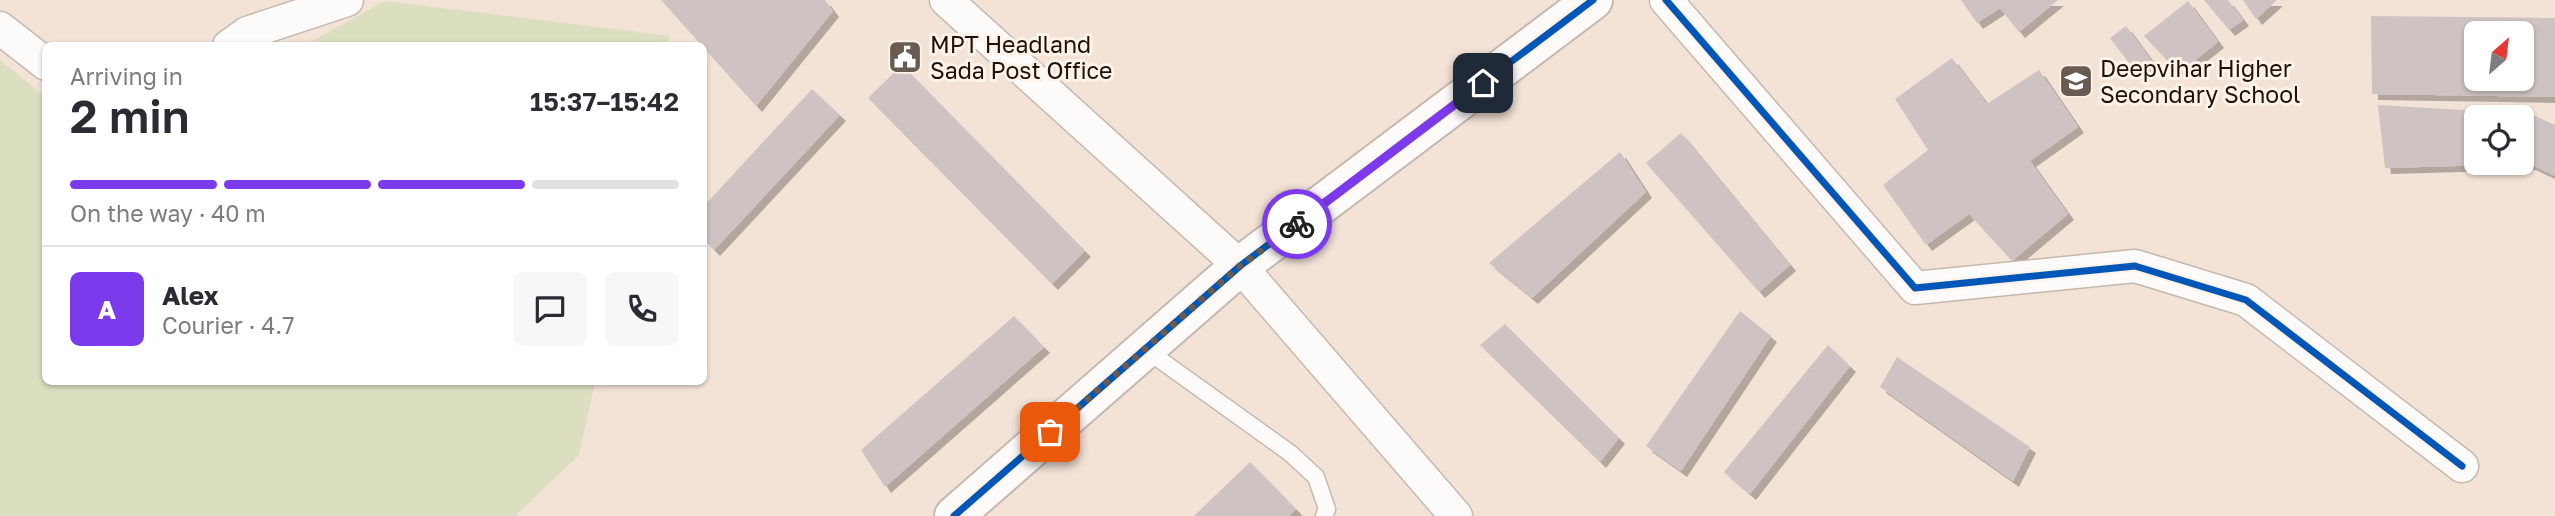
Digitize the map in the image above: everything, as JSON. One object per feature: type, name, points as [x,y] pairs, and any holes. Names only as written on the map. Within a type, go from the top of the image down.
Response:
[{"type":"street","points":[[235,42],[247,33],[347,0]]},
{"type":"street","points":[[946,0],[1240,266],[1456,516]]},
{"type":"street","points":[[954,516],[1240,266],[1593,0]]},
{"type":"street","points":[[1666,0],[1915,288],[2135,266],[2246,300],[2462,466]]},
{"type":"street","points":[[0,28],[42,61]]},
{"type":"lane","points":[[1145,349],[1290,453],[1315,477],[1327,509],[1324,516]]},
{"type":"green space","points":[[385,1],[670,36],[669,42],[310,42]]},
{"type":"green space","points":[[0,60],[42,95],[42,385],[594,385],[579,455],[515,516],[0,516]]},
{"type":"building","points":[[661,0],[825,0],[833,11],[756,106],[707,51],[707,42],[699,42]]},
{"type":"building","points":[[1961,0],[2058,0],[2019,32],[2000,8],[1977,23]]},
{"type":"building","points":[[2204,0],[2228,0],[2243,20],[2229,30]]},
{"type":"building","points":[[2243,0],[2277,0],[2256,19]]},
{"type":"building","points":[[2188,1],[2218,42],[2179,73],[2144,36]]},
{"type":"building","points":[[2371,16],[2555,18],[2555,97],[2372,94]]},
{"type":"building","points":[[2126,26],[2154,64],[2139,76],[2110,38]]},
{"type":"building","points":[[1952,58],[1987,104],[2039,70],[2078,127],[2030,161],[2068,214],[2012,261],[1969,214],[1926,245],[1883,185],[1928,150],[1895,99]]},
{"type":"building","points":[[902,65],[1085,251],[1052,284],[868,98]]},
{"type":"building","points":[[812,89],[840,115],[714,250],[707,243],[707,203]]},
{"type":"building","points":[[2378,105],[2464,110],[2464,166],[2385,168]]},
{"type":"building","points":[[2534,115],[2555,125],[2555,176],[2534,166]]},
{"type":"building","points":[[1681,133],[1790,265],[1759,292],[1646,163]]},
{"type":"building","points":[[1620,152],[1646,192],[1532,298],[1489,263]]},
{"type":"building","points":[[1740,311],[1771,336],[1681,471],[1646,446]]},
{"type":"building","points":[[1014,316],[1044,347],[885,487],[861,450]]},
{"type":"building","points":[[1505,324],[1619,438],[1600,462],[1480,345]]},
{"type":"building","points":[[1828,345],[1850,366],[1750,494],[1724,472]]},
{"type":"building","points":[[1897,357],[2030,447],[2013,481],[1880,387]]},
{"type":"building","points":[[1250,462],[1296,509],[1289,516],[1194,516]]},
{"type":"cycle path","points":[[954,516],[1240,266],[1593,0]]},
{"type":"cycle path","points":[[1666,0],[1915,288],[2135,266],[2246,300],[2462,466]]},
{"type":"way so far","points":[[1050,432],[1240,266],[1297,224]]},
{"type":"place","name":"MPT Headland Sada Post Office","points":[[905,57]]},
{"type":"place","name":"Deepvihar Higher Secondary School","points":[[2076,81]]},
{"type":"route","points":[[1297,224],[1483,83]]}]
